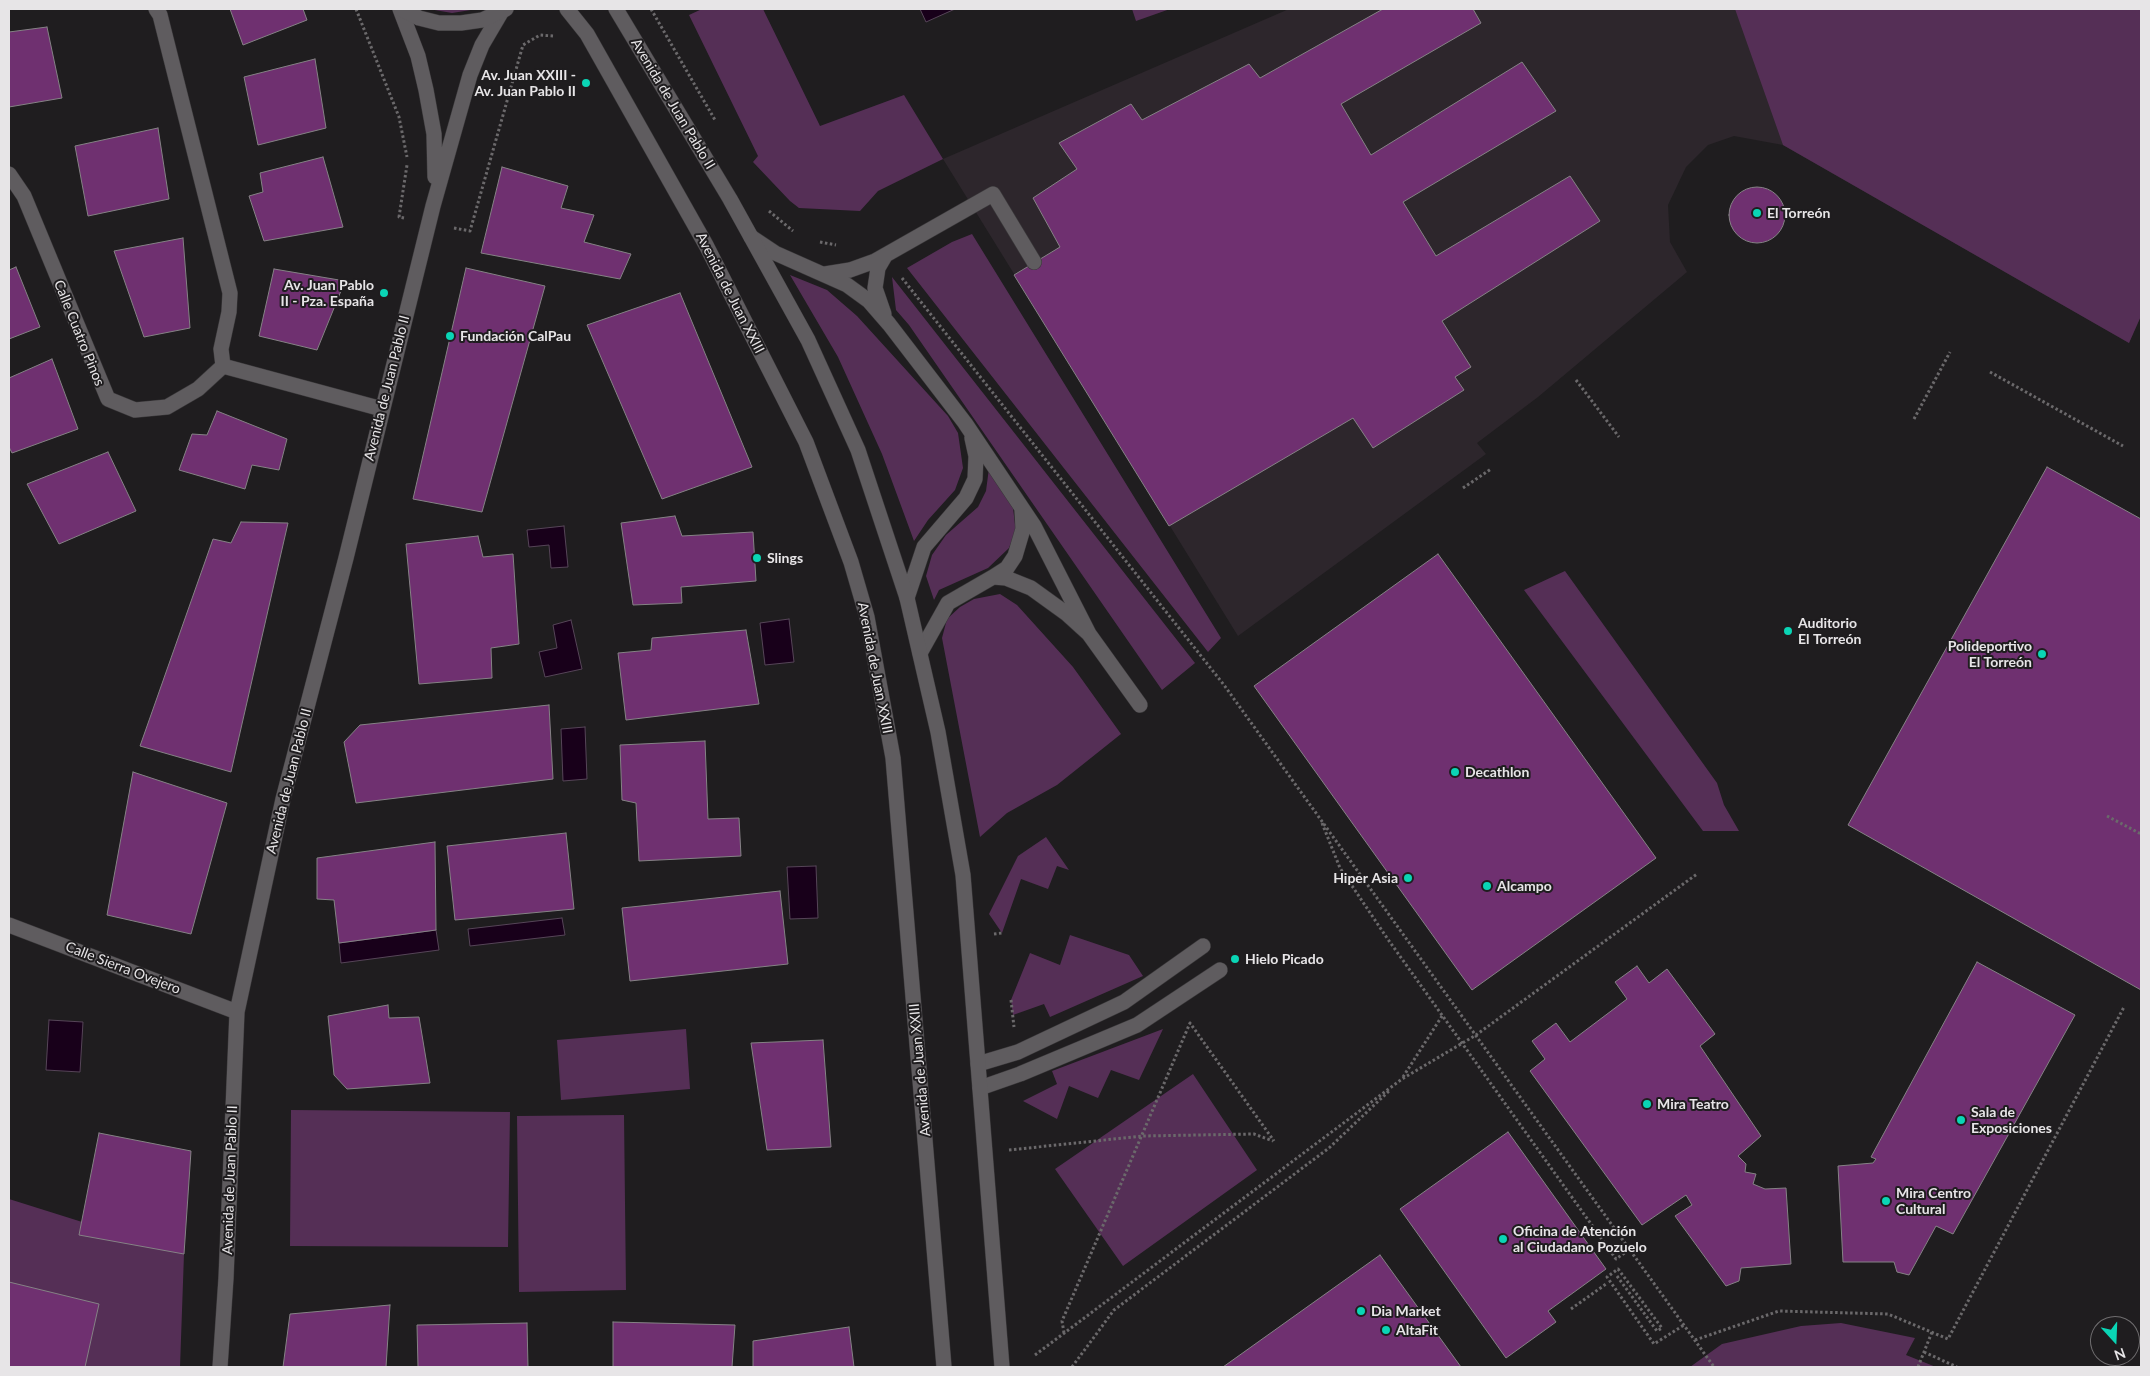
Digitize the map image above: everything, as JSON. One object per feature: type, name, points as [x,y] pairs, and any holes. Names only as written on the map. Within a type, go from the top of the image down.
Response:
[{"type":"main road","points":[[156,9],[160,15],[230,293],[230,312],[221,349],[223,366],[382,408]]},
{"type":"main road","points":[[401,9],[419,18],[440,23],[482,20],[504,10]]},
{"type":"main road","name":"Avenida de Juan Pablo II","points":[[401,9],[418,56],[432,127],[436,160],[433,206]]},
{"type":"main road","name":"Avenida de Juan XXIII","points":[[567,9],[587,34],[706,245],[806,442],[851,562],[867,617],[893,758],[944,1367]]},
{"type":"main road","name":"Avenida de Juan Pablo II","points":[[616,9],[751,237]]},
{"type":"main road","name":"Avenida de Juan Pablo II","points":[[220,1367],[226,1278],[237,1012],[283,799],[346,558],[433,206],[470,76],[482,45],[504,10]]},
{"type":"main road","name":"Calle Cuatro Pinos","points":[[9,174],[24,196],[101,388],[108,399],[135,410],[167,407],[198,389],[223,366]]},
{"type":"main road","points":[[825,274],[850,270],[885,256],[992,194],[1034,262]]},
{"type":"main road","points":[[751,237],[775,253],[825,274],[858,292],[889,324],[970,430],[1022,507],[1047,549],[1089,634],[1140,705]]},
{"type":"main road","points":[[751,237],[808,340],[858,450],[907,598],[938,732],[963,875],[1002,1367]]},
{"type":"main road","points":[[885,256],[878,268],[875,288],[889,324]]},
{"type":"main road","points":[[907,598],[924,547],[966,498],[975,479],[976,456],[970,430]]},
{"type":"main road","points":[[920,653],[948,603],[1007,568],[1020,544],[1023,529],[1022,507]]},
{"type":"main road","points":[[994,577],[1018,582],[1044,595],[1089,634]]},
{"type":"main road","name":"Calle Sierra Ovejero","points":[[9,925],[237,1012]]},
{"type":"main road","points":[[978,1064],[1018,1052],[1124,1002],[1203,946]]},
{"type":"main road","points":[[980,1088],[1020,1074],[1137,1025],[1220,970]]},
{"type":"path","points":[[651,9],[721,128]]},
{"type":"path","points":[[766,206],[770,214],[794,231]]},
{"type":"path","points":[[812,239],[839,245]]},
{"type":"path","points":[[885,256],[1224,686],[1714,1367]]},
{"type":"path","points":[[1914,419],[1950,352]]},
{"type":"path","points":[[1990,372],[2123,446]]},
{"type":"path","points":[[1576,380],[1619,437]]},
{"type":"path","points":[[1463,488],[1491,469]]},
{"type":"path","points":[[2108,816],[2141,834]]},
{"type":"path","points":[[1320,818],[1340,868],[1442,1016],[1616,1259],[1630,1250]]},
{"type":"path","points":[[1035,1355],[1402,1079],[1476,1035],[1697,874]]},
{"type":"path","points":[[1011,1000],[1013,1016]]},
{"type":"path","points":[[1695,1340],[1779,1311],[1888,1314],[1948,1339],[2124,1007]]},
{"type":"path","points":[[1072,1367],[1114,1310],[1329,1148],[1402,1079],[1442,1016]]},
{"type":"path","points":[[985,1153],[1143,1136],[1254,1134],[1274,1141],[1190,1023],[1143,1136],[1062,1321],[1064,1333]]},
{"type":"path","points":[[1617,1276],[1657,1331],[1662,1328],[1618,1268],[1607,1277],[1654,1344],[1684,1324]]},
{"type":"path","points":[[1571,1309],[1606,1284]]},
{"type":"path","points":[[1918,1367],[1932,1332]]},
{"type":"path","points":[[1924,1352],[1957,1367]]},
{"type":"shaded area","points":[[429,9],[477,9],[452,13]]},
{"type":"shaded area","points":[[702,9],[763,9],[820,126],[904,95],[943,159],[878,191],[860,211],[799,208],[753,162],[758,156],[689,15]]},
{"type":"shaded area","points":[[920,9],[955,9],[926,22]]},
{"type":"shaded area","points":[[1132,9],[1170,9],[1136,21]]},
{"type":"shaded area","points":[[1289,9],[2141,9],[2141,316],[2129,343],[1783,145],[1734,136],[1708,145],[1686,167],[1668,205],[1670,242],[1687,272],[1538,397],[1477,443],[1486,454],[1238,636],[943,159]]},
{"type":"shaded area","points":[[1735,9],[2141,9],[2141,316],[2129,343],[1783,145]]},
{"type":"shaded area","points":[[972,234],[1221,638],[1208,652],[907,268],[952,242]]},
{"type":"shaded area","points":[[790,275],[827,290],[857,316],[948,416],[958,433],[963,468],[955,490],[928,520],[914,541],[882,454],[838,357]]},
{"type":"shaded area","points":[[892,277],[1195,663],[1162,690],[909,325],[896,310]]},
{"type":"shaded area","points":[[989,468],[1013,508],[1016,532],[1009,548],[988,568],[939,590],[934,600],[926,576],[932,555],[946,535],[978,507],[986,491]]},
{"type":"shaded area","points":[[564,526],[568,567],[551,568],[549,545],[529,547],[527,530]]},
{"type":"shaded area","points":[[1565,571],[1717,783],[1724,805],[1739,831],[1703,831],[1524,590]]},
{"type":"shaded area","points":[[1000,594],[1017,605],[1073,667],[1121,734],[1057,785],[1007,813],[980,837],[942,638],[947,619],[960,607],[974,599]]},
{"type":"shaded area","points":[[789,619],[794,662],[765,665],[760,623]]},
{"type":"shaded area","points":[[571,620],[582,669],[545,677],[539,652],[557,648],[553,625]]},
{"type":"shaded area","points":[[585,727],[587,779],[563,781],[561,729]]},
{"type":"shaded area","points":[[1046,837],[1069,870],[1057,866],[1048,889],[1021,879],[1002,933],[989,914],[1018,856]]},
{"type":"shaded area","points":[[816,866],[818,918],[790,919],[787,867]]},
{"type":"shaded area","points":[[562,918],[565,935],[470,946],[468,929]]},
{"type":"shaded area","points":[[436,930],[439,950],[341,963],[339,943]]},
{"type":"shaded area","points":[[1070,935],[1129,955],[1143,976],[1050,1017],[1044,1004],[1013,1015],[1011,1000],[1030,953],[1060,965]]},
{"type":"shaded area","points":[[49,1020],[83,1022],[80,1072],[46,1070]]},
{"type":"shaded area","points":[[686,1029],[690,1089],[561,1100],[557,1040]]},
{"type":"shaded area","points":[[1163,1029],[1139,1080],[1111,1070],[1098,1098],[1069,1086],[1057,1119],[1023,1101],[1057,1084],[1052,1071]]},
{"type":"shaded area","points":[[1193,1074],[1257,1170],[1123,1266],[1055,1169]]},
{"type":"shaded area","points":[[291,1110],[510,1112],[508,1247],[290,1246]]},
{"type":"shaded area","points":[[624,1115],[626,1290],[519,1292],[517,1116]]},
{"type":"shaded area","points":[[9,1199],[184,1254],[180,1367],[9,1367]]},
{"type":"shaded area","points":[[1841,1323],[1915,1338],[1906,1355],[1936,1367],[1690,1367],[1722,1344],[1801,1326]]},
{"type":"building","points":[[230,9],[303,9],[307,20],[243,45]]},
{"type":"building","points":[[1383,9],[1473,9],[1481,23],[1341,104],[1371,155],[1522,62],[1556,111],[1403,202],[1436,256],[1570,176],[1600,221],[1442,321],[1471,367],[1455,377],[1464,390],[1373,448],[1353,418],[1169,526],[1014,275],[1060,247],[1033,198],[1077,169],[1059,143],[1131,104],[1142,120],[1249,64],[1260,78]]},
{"type":"building","points":[[47,27],[62,98],[9,107],[9,32]]},
{"type":"building","points":[[315,59],[326,128],[258,145],[244,77]]},
{"type":"building","points":[[158,128],[169,199],[88,216],[75,146]]},
{"type":"building","points":[[323,157],[343,227],[264,241],[249,196],[263,192],[260,173]]},
{"type":"building","points":[[502,167],[568,186],[561,208],[594,215],[584,242],[631,254],[620,279],[481,253]]},
{"type":"building","name":"El Torreón","points":[[1752,187],[1762,187],[1777,195],[1783,204],[1785,215],[1783,226],[1777,235],[1762,243],[1752,243],[1741,238],[1734,231],[1729,220],[1729,210],[1734,199],[1741,192]]},
{"type":"building","points":[[183,238],[190,328],[144,337],[114,251]]},
{"type":"building","points":[[16,267],[40,327],[9,339],[9,270]]},
{"type":"building","points":[[466,268],[545,286],[482,512],[413,499]]},
{"type":"building","points":[[274,269],[345,281],[317,350],[259,336]]},
{"type":"building","points":[[680,293],[752,467],[662,499],[587,325]]},
{"type":"building","points":[[52,359],[78,429],[12,453],[9,447],[9,378]]},
{"type":"building","points":[[217,411],[287,439],[279,470],[252,465],[245,489],[179,470],[192,434],[207,435]]},
{"type":"building","points":[[108,452],[136,511],[59,544],[27,484]]},
{"type":"building","name":"Polideportivo El Torreón","points":[[2047,467],[2141,519],[2141,990],[1848,825]]},
{"type":"building","points":[[675,516],[682,536],[753,532],[756,581],[681,587],[682,603],[633,605],[621,523]]},
{"type":"building","points":[[241,522],[288,523],[231,772],[140,746],[213,539],[231,543]]},
{"type":"building","points":[[478,536],[483,557],[513,554],[519,644],[491,648],[492,678],[419,684],[406,544]]},
{"type":"building","name":"Decathlon","points":[[1438,554],[1656,858],[1472,990],[1254,686]]},
{"type":"building","points":[[746,630],[759,704],[626,720],[618,653],[651,650],[652,638]]},
{"type":"building","points":[[549,705],[553,779],[356,803],[344,742],[360,725]]},
{"type":"building","points":[[705,741],[708,819],[739,818],[741,856],[639,861],[636,803],[622,800],[620,745]]},
{"type":"building","points":[[133,772],[227,803],[191,934],[107,915]]},
{"type":"building","points":[[566,833],[574,909],[455,920],[447,846]]},
{"type":"building","points":[[435,842],[436,930],[339,943],[334,900],[317,899],[317,858]]},
{"type":"building","points":[[780,891],[788,964],[630,981],[622,908]]},
{"type":"building","points":[[1977,962],[2075,1015],[1953,1234],[1936,1226],[1909,1275],[1897,1272],[1894,1262],[1843,1262],[1838,1166],[1873,1163],[1876,1159],[1871,1157]]},
{"type":"building","name":"Mira Teatro","points":[[1637,966],[1649,983],[1667,969],[1715,1034],[1700,1046],[1761,1136],[1738,1156],[1746,1164],[1745,1172],[1756,1174],[1753,1184],[1765,1189],[1786,1188],[1791,1264],[1741,1268],[1739,1281],[1726,1286],[1675,1216],[1692,1205],[1686,1195],[1642,1225],[1530,1071],[1545,1059],[1532,1041],[1556,1023],[1570,1042],[1627,999],[1615,982]]},
{"type":"building","points":[[388,1005],[389,1018],[419,1017],[430,1083],[347,1089],[334,1075],[328,1016]]},
{"type":"building","points":[[823,1040],[831,1147],[767,1150],[751,1043]]},
{"type":"building","name":"Oficina de Atención al Ciudadano Pozuelo","points":[[1508,1132],[1606,1269],[1548,1311],[1556,1322],[1506,1358],[1400,1209]]},
{"type":"building","points":[[99,1133],[191,1151],[184,1254],[79,1235]]},
{"type":"building","name":"Dia Market","points":[[1380,1255],[1461,1367],[1223,1367]]},
{"type":"building","points":[[9,1282],[99,1304],[85,1367],[9,1367]]},
{"type":"building","points":[[390,1305],[386,1367],[283,1367],[290,1314]]},
{"type":"building","points":[[613,1322],[735,1325],[732,1367],[613,1367]]},
{"type":"building","points":[[527,1323],[528,1367],[418,1367],[417,1325]]},
{"type":"building","points":[[849,1327],[854,1367],[753,1367],[753,1341]]},
{"type":"place","name":"Av. Juan XXIII - Av. Juan Pablo II","points":[[586,83]]},
{"type":"place","name":"El Torreón","points":[[1757,213]]},
{"type":"place","name":"Av. Juan Pablo II - Pza. España","points":[[384,293]]},
{"type":"place","name":"Fundación CalPau","points":[[450,336]]},
{"type":"place","name":"Slings","points":[[757,558]]},
{"type":"place","name":"Auditorio El Torreón","points":[[1788,631]]},
{"type":"place","name":"Polideportivo El Torreón","points":[[2042,654]]},
{"type":"place","name":"Decathlon","points":[[1455,772]]},
{"type":"place","name":"Hiper Asia","points":[[1408,878]]},
{"type":"place","name":"Alcampo","points":[[1487,886]]},
{"type":"place","name":"Hielo Picado","points":[[1235,959]]},
{"type":"place","name":"Mira Teatro","points":[[1647,1104]]},
{"type":"place","name":"Sala de Exposiciones","points":[[1961,1120]]},
{"type":"place","name":"Mira Centro Cultural","points":[[1886,1201]]},
{"type":"place","name":"Oficina de Atención al Ciudadano Pozuelo","points":[[1503,1239]]},
{"type":"place","name":"Dia Market","points":[[1361,1311]]},
{"type":"place","name":"AltaFit","points":[[1386,1330]]}]
